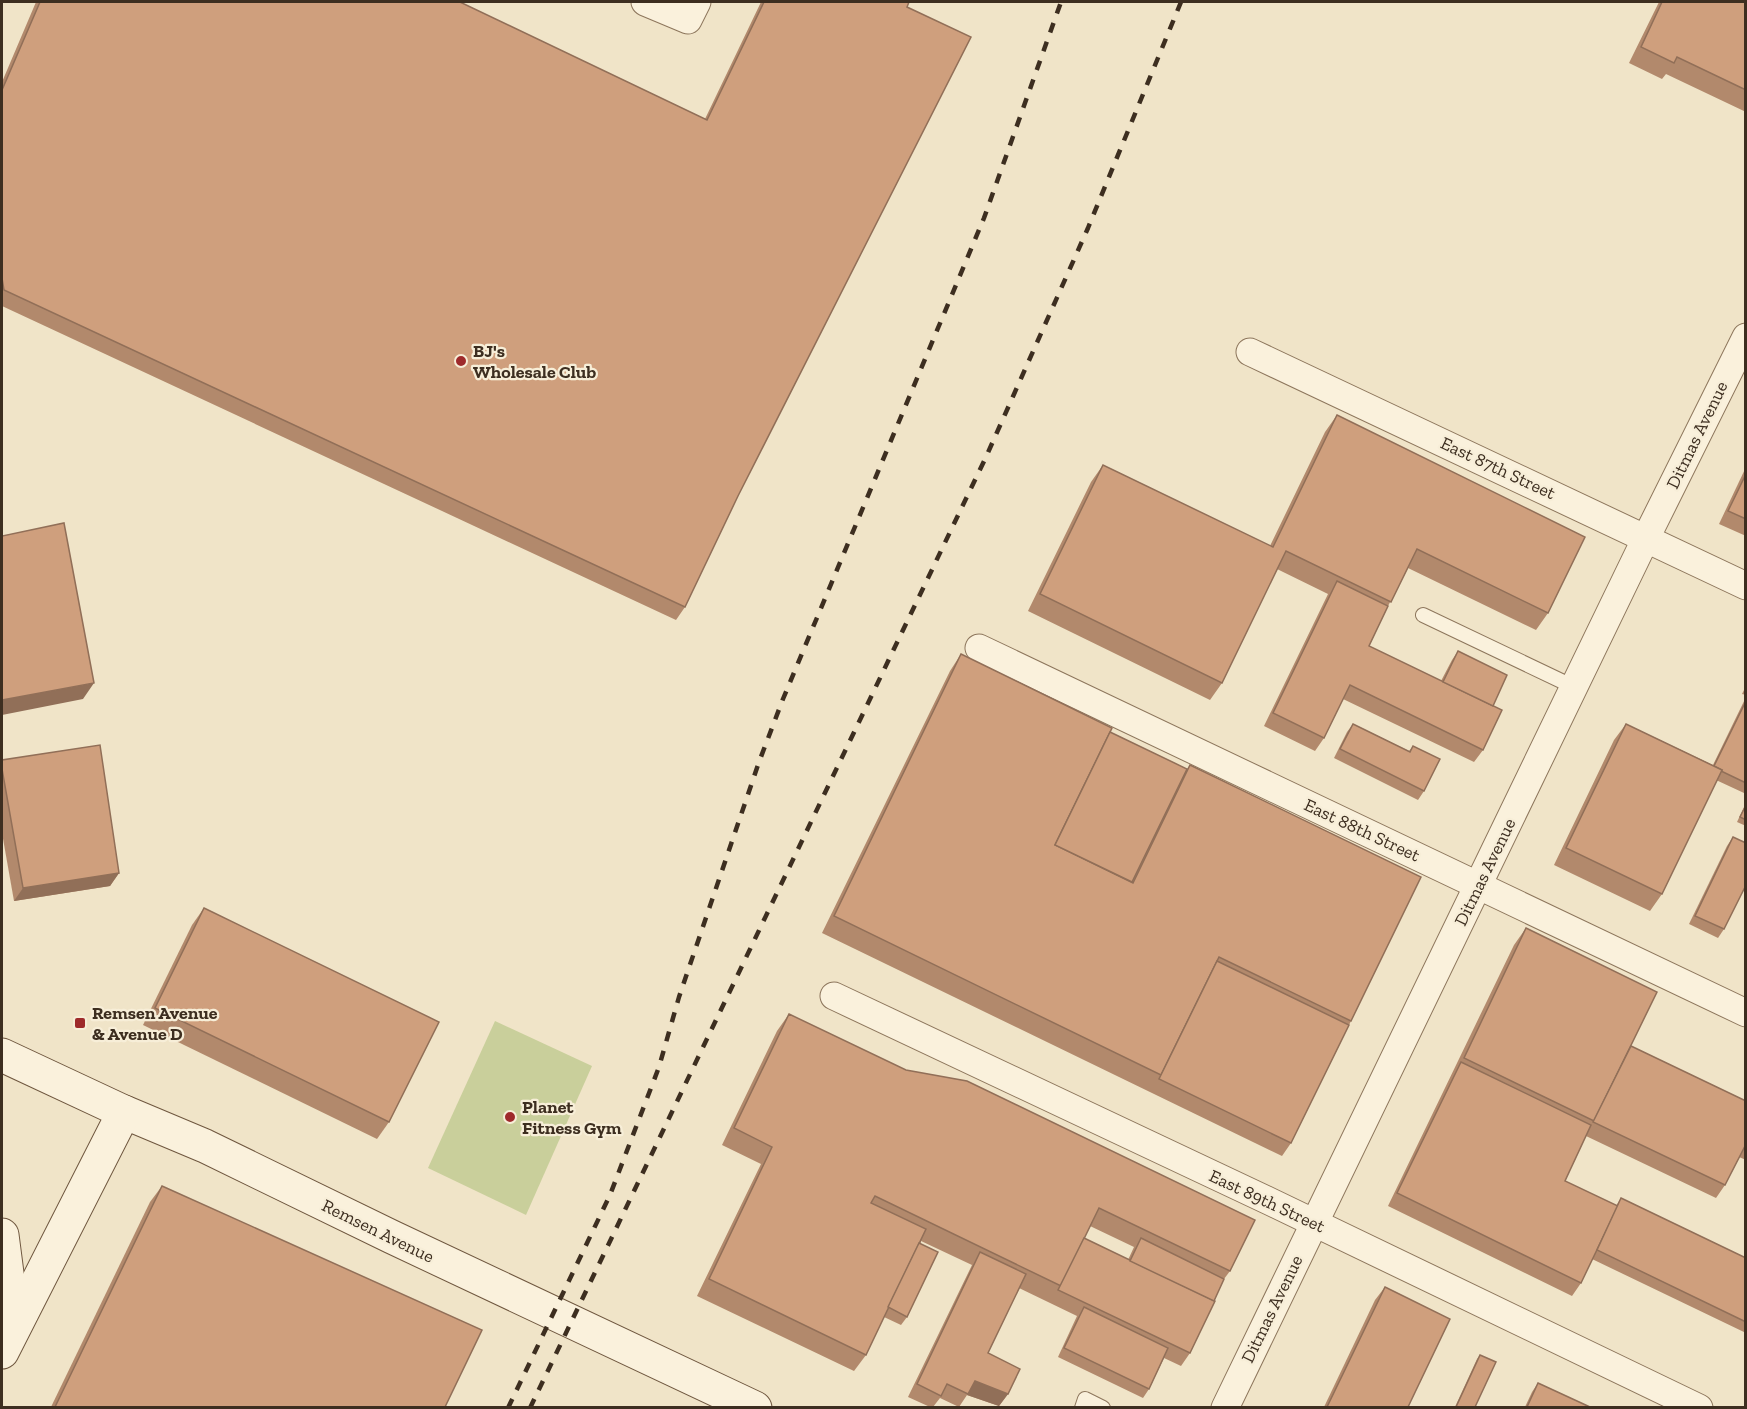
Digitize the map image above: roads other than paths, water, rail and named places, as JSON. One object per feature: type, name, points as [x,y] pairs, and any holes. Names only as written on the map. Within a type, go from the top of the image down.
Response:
[{"type":"main road","name":"Remsen Avenue","points":[[2,1055],[124,1112],[205,1146],[392,1238],[755,1407]]},
{"type":"main road","points":[[8,1339],[124,1112]]},
{"type":"main road","points":[[2,1235],[8,1339]]},
{"type":"street","points":[[645,2],[692,11]]},
{"type":"street","name":"East 87th Street","points":[[1250,352],[1746,586]]},
{"type":"street","name":"Ditmas Avenue","points":[[1225,1407],[1646,538],[1742,352]]},
{"type":"street","name":"East 88th Street","points":[[979,648],[1746,1013]]},
{"type":"street","name":"East 89th Street","points":[[834,996],[1699,1407]]},
{"type":"lane","points":[[1423,615],[1574,687]]},
{"type":"lane","points":[[1082,1407],[1085,1400],[1103,1407]]},
{"type":"railway","points":[[508,1408],[610,1195],[659,1067],[679,997],[759,762],[783,699],[984,218],[1061,2]]},
{"type":"railway","points":[[530,1408],[986,457],[1088,228],[1181,2]]},
{"type":"place","name":"BJ's Wholesale Club","points":[[461,361]]},
{"type":"place","name":"Remsen Avenue & Avenue D","points":[[80,1023]]},
{"type":"place","name":"Planet Fitness Gym","points":[[510,1117]]}]
